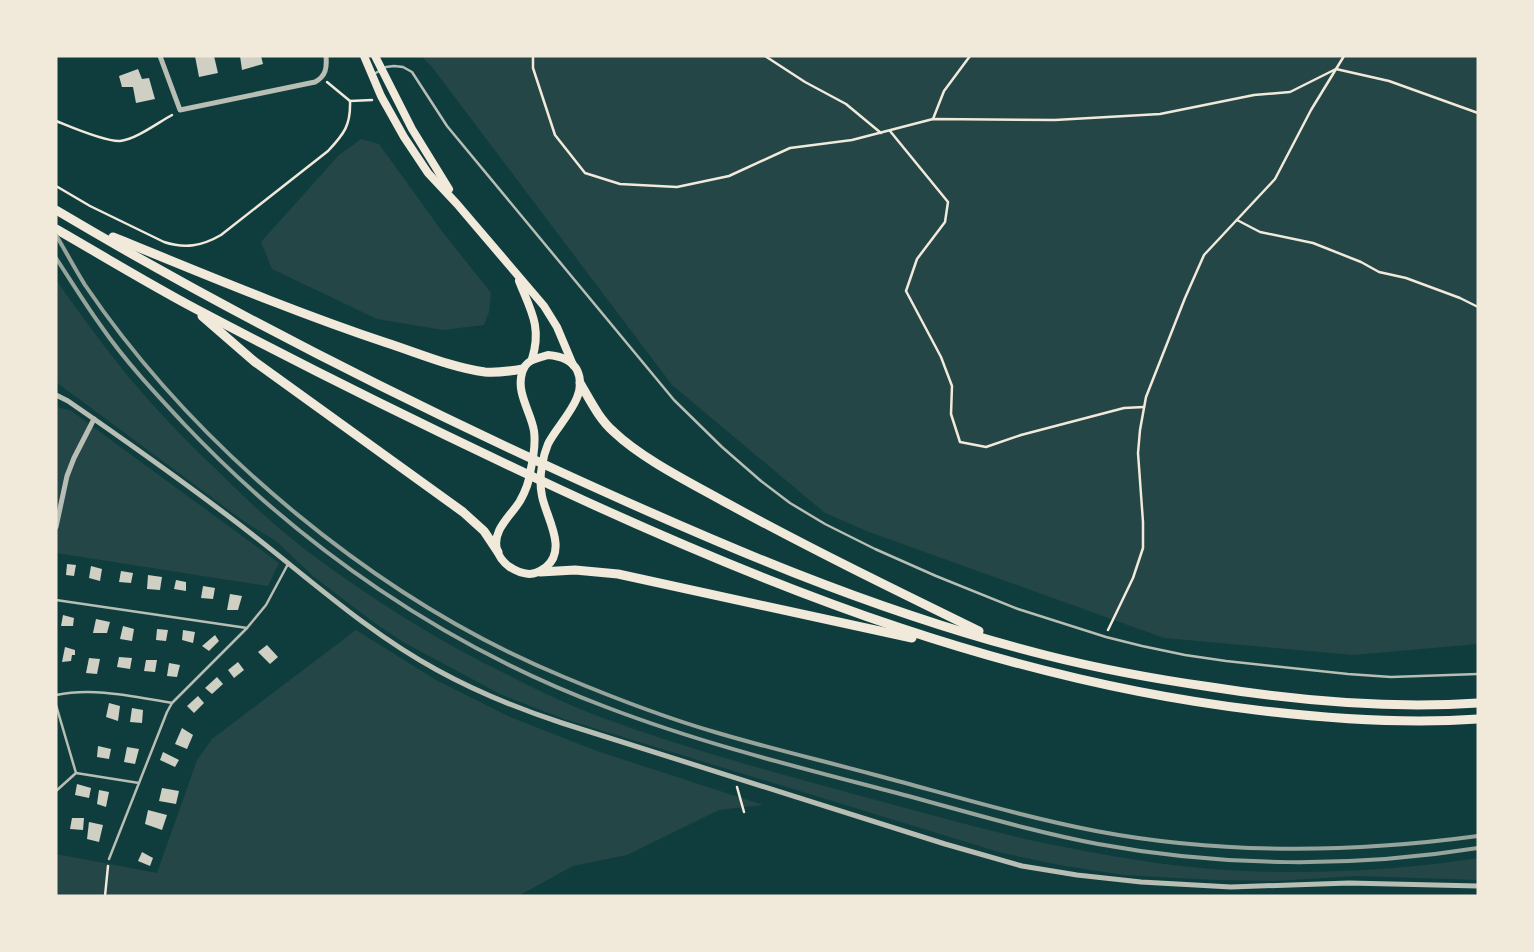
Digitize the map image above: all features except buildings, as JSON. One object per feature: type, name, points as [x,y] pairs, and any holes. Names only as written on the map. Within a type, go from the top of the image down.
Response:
[{"type":"highway","points":[[56,210],[290,340],[498,443],[672,522],[810,579],[904,613],[1004,644],[1150,678],[1291,698],[1383,704],[1478,703]]},
{"type":"highway","points":[[80,224],[332,325],[411,351],[486,372],[523,369]]},
{"type":"highway","points":[[56,229],[194,308],[492,458],[666,537],[788,588],[863,616],[960,648]]},
{"type":"highway","points":[[194,308],[256,362],[463,512],[484,531],[498,552]]},
{"type":"highway","points":[[580,382],[602,420],[614,433],[638,451],[793,539],[1004,644]]},
{"type":"highway","points":[[540,572],[576,570],[618,574],[960,648],[1081,680],[1146,694],[1226,707],[1380,721],[1478,719]]},
{"type":"main road","points":[[364,56],[404,137],[428,173],[544,306],[558,327],[578,373],[580,382],[575,404],[547,446],[542,465],[540,483],[542,496],[555,537],[555,548],[549,565],[540,572],[530,574],[518,572],[509,567],[498,552],[496,539],[499,530],[523,494],[530,476],[532,461],[534,432],[521,384],[523,369],[532,359],[537,345],[537,328],[516,275]]},
{"type":"main road","points":[[375,56],[412,129],[457,204]]},
{"type":"main road","points":[[532,359],[548,355],[556,356],[573,365]]},
{"type":"street","points":[[160,56],[180,110],[315,82],[322,78],[325,73],[326,56]]},
{"type":"street","points":[[56,395],[94,419],[205,499],[369,627],[436,670],[511,706],[945,844],[1022,866],[1077,875],[1141,882],[1231,887],[1349,883],[1478,886]]},
{"type":"street","points":[[56,527],[67,476],[94,419]]},
{"type":"lane","points":[[372,75],[381,69],[394,66],[403,67],[412,72],[447,126],[674,400],[722,447],[761,481],[790,503],[824,524],[936,576],[1018,609],[1106,637],[1185,655],[1289,669],[1391,677],[1478,674]]},
{"type":"lane","points":[[109,859],[172,703],[247,628],[266,605],[289,563]]},
{"type":"lane","points":[[56,600],[247,628]]},
{"type":"lane","points":[[56,695],[90,691],[172,703]]},
{"type":"lane","points":[[56,705],[76,773]]},
{"type":"lane","points":[[76,773],[139,783]]},
{"type":"lane","points":[[56,791],[76,773]]},
{"type":"path","points":[[533,56],[533,68],[555,135],[585,173],[620,184],[677,187],[729,176],[790,148],[852,140],[933,119],[1055,120],[1160,114],[1254,95],[1290,92],[1336,69],[1389,81],[1478,113]]},
{"type":"path","points":[[765,56],[805,82],[846,104],[881,133]]},
{"type":"path","points":[[933,119],[944,91],[970,56]]},
{"type":"path","points":[[1106,637],[1110,624],[1133,578],[1143,548],[1138,453],[1144,407],[1204,255],[1275,179],[1311,110],[1344,56]]},
{"type":"path","points":[[56,186],[90,206],[175,246],[198,245],[210,241],[221,235],[305,170],[328,151],[342,136],[349,120],[350,101],[322,78]]},
{"type":"path","points":[[56,121],[106,139],[119,141],[130,138],[180,110]]},
{"type":"path","points":[[890,130],[948,202],[945,222],[917,259],[906,291],[941,358],[952,386],[951,414],[960,442],[986,447],[1022,435],[1124,408],[1144,407]]},
{"type":"path","points":[[1237,220],[1260,232],[1313,243],[1361,262],[1378,272],[1406,278],[1460,298],[1478,307]]},
{"type":"path","points":[[734,777],[744,812]]},
{"type":"path","points":[[104,896],[109,859]]},
{"type":"shaded area","points":[[421,56],[1478,56],[1478,644],[1353,655],[1164,638],[869,532],[825,513],[672,385],[432,67]]},
{"type":"shaded area","points":[[361,139],[379,144],[441,230],[491,293],[489,312],[484,325],[443,330],[377,319],[272,269],[261,242],[339,155]]},
{"type":"shaded area","points":[[56,279],[128,377],[199,453],[287,535],[358,588],[431,634],[482,662],[579,708],[639,731],[711,754],[979,828],[1043,843],[1178,866],[1276,872],[1392,868],[1478,858],[1478,880],[1357,876],[1276,881],[1215,880],[1123,875],[1059,865],[1002,853],[564,719],[502,695],[403,642],[372,621],[313,576],[276,541],[245,522],[60,385],[56,381]]},
{"type":"shaded area","points":[[56,407],[70,410],[279,563],[268,586],[56,553]]},
{"type":"shaded area","points":[[356,630],[436,680],[510,717],[597,751],[763,805],[719,810],[627,855],[573,866],[518,896],[56,896],[56,854],[157,873],[197,760],[212,739]]},
{"type":"railway","points":[[56,235],[85,285],[130,346],[181,405],[237,462],[297,514],[361,563],[427,607],[495,645],[564,677],[679,721],[759,745],[1016,813],[1096,831],[1191,844],[1287,849],[1383,846],[1478,836]]},
{"type":"railway","points":[[56,258],[110,339],[141,377],[230,470],[278,513],[379,590],[433,624],[489,655],[547,683],[641,720],[713,743],[995,820],[1098,844],[1192,857],[1288,862],[1336,862],[1383,859],[1431,855],[1478,848]]}]
